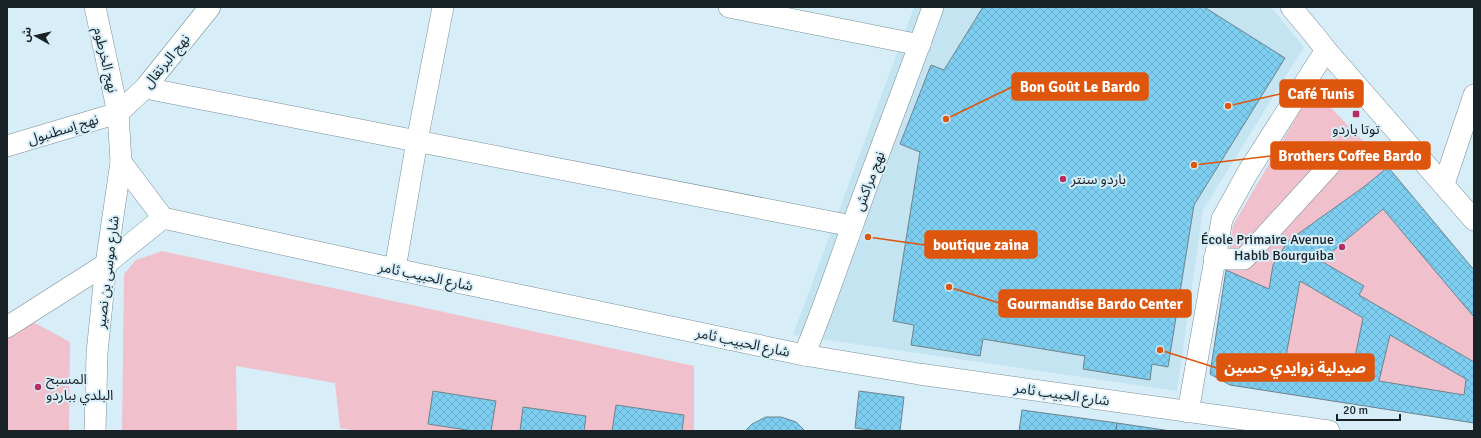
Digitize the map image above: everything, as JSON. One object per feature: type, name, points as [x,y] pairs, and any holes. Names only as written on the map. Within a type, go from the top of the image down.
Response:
[{"type":"street","name":"نهج الخرطوم","points":[[94,7],[118,113]]},
{"type":"street","name":"نهج البرتقال","points":[[118,113],[145,88],[210,7]]},
{"type":"street","points":[[395,269],[417,141],[443,7]]},
{"type":"street","points":[[729,7],[920,45]]},
{"type":"street","name":"نهج مراكش","points":[[804,355],[823,312],[852,226],[933,7]]},
{"type":"street","points":[[1298,11],[1326,50],[1474,220]]},
{"type":"street","points":[[1188,412],[1222,219],[1248,172],[1326,50]]},
{"type":"street","points":[[145,88],[852,226]]},
{"type":"street","points":[[1444,184],[1474,95]]},
{"type":"street","name":"نهج إسطنبول","points":[[7,146],[118,113]]},
{"type":"street","name":"شارع موسى بن نصير","points":[[95,431],[97,353],[106,264],[121,162],[118,113]]},
{"type":"street","points":[[7,327],[106,264],[163,218],[121,162]]},
{"type":"street","points":[[1214,259],[1244,259],[1330,165]]},
{"type":"street","name":"شارع الحبيب ثامر","points":[[163,218],[395,269],[804,355],[919,374],[1329,431]]},
{"type":"shaded area","name":"باردو سنتر","points":[[914,7],[1271,7],[1304,47],[1203,210],[1177,391],[793,335]]},
{"type":"shaded area","name":"École Primaire Avenue Habib Bourguiba","points":[[1313,89],[1388,167],[1474,270],[1474,423],[1230,385],[1210,374],[1233,225]]},
{"type":"shaded area","points":[[162,251],[694,366],[694,431],[357,431],[340,428],[335,383],[236,366],[237,431],[122,431],[124,274],[136,260]]},
{"type":"shaded area","name":"المسبح البلدي بباردو","points":[[22,316],[70,342],[69,431],[7,431],[7,326]]},
{"type":"building","name":"باردو سنتر","points":[[983,7],[1204,7],[1285,58],[1194,205],[1168,367],[1152,364],[1150,380],[1083,369],[1085,356],[983,339],[980,356],[911,345],[914,325],[893,321],[920,152],[900,144],[931,65],[944,70]]},
{"type":"building","points":[[1388,167],[1474,270],[1474,317],[1383,209],[1321,261],[1364,286],[1359,295],[1474,362],[1474,423],[1230,385],[1210,374],[1226,270],[1269,289],[1273,265],[1288,241],[1365,186]],"holes":[[[1300,281],[1363,318],[1351,377],[1284,367]],[[1390,335],[1466,379],[1464,395],[1379,381]]]},
{"type":"building","points":[[433,391],[496,401],[491,431],[473,431],[428,424]]},
{"type":"building","points":[[859,391],[904,397],[900,431],[878,431],[855,428]]},
{"type":"building","points":[[616,405],[684,415],[682,431],[612,431]]},
{"type":"building","points":[[523,407],[586,416],[584,431],[520,431]]},
{"type":"building","points":[[1022,410],[1117,423],[1116,431],[1019,431]]},
{"type":"building","points":[[766,417],[781,417],[796,422],[805,431],[745,431],[752,424]]},
{"type":"building","points":[[1117,423],[1171,431],[1116,431]]},
{"type":"place","name":"Café Tunis","points":[[1228,106]]},
{"type":"place","name":"توتا باردو","points":[[1356,114]]},
{"type":"place","name":"Bon Goût Le Bardo","points":[[946,119]]},
{"type":"place","name":"Brothers Coffee Bardo","points":[[1194,165]]},
{"type":"place","name":"باردو سنتر","points":[[1063,179]]},
{"type":"place","name":"boutique zaina","points":[[868,237]]},
{"type":"place","name":"École Primaire Avenue Habib Bourguiba","points":[[1342,247]]},
{"type":"place","name":"Gourmandise Bardo Center","points":[[949,287]]},
{"type":"place","name":"صيدلية زوايدي حسين","points":[[1160,350]]},
{"type":"place","name":"المسبح البلدي بباردو","points":[[38,387]]}]
